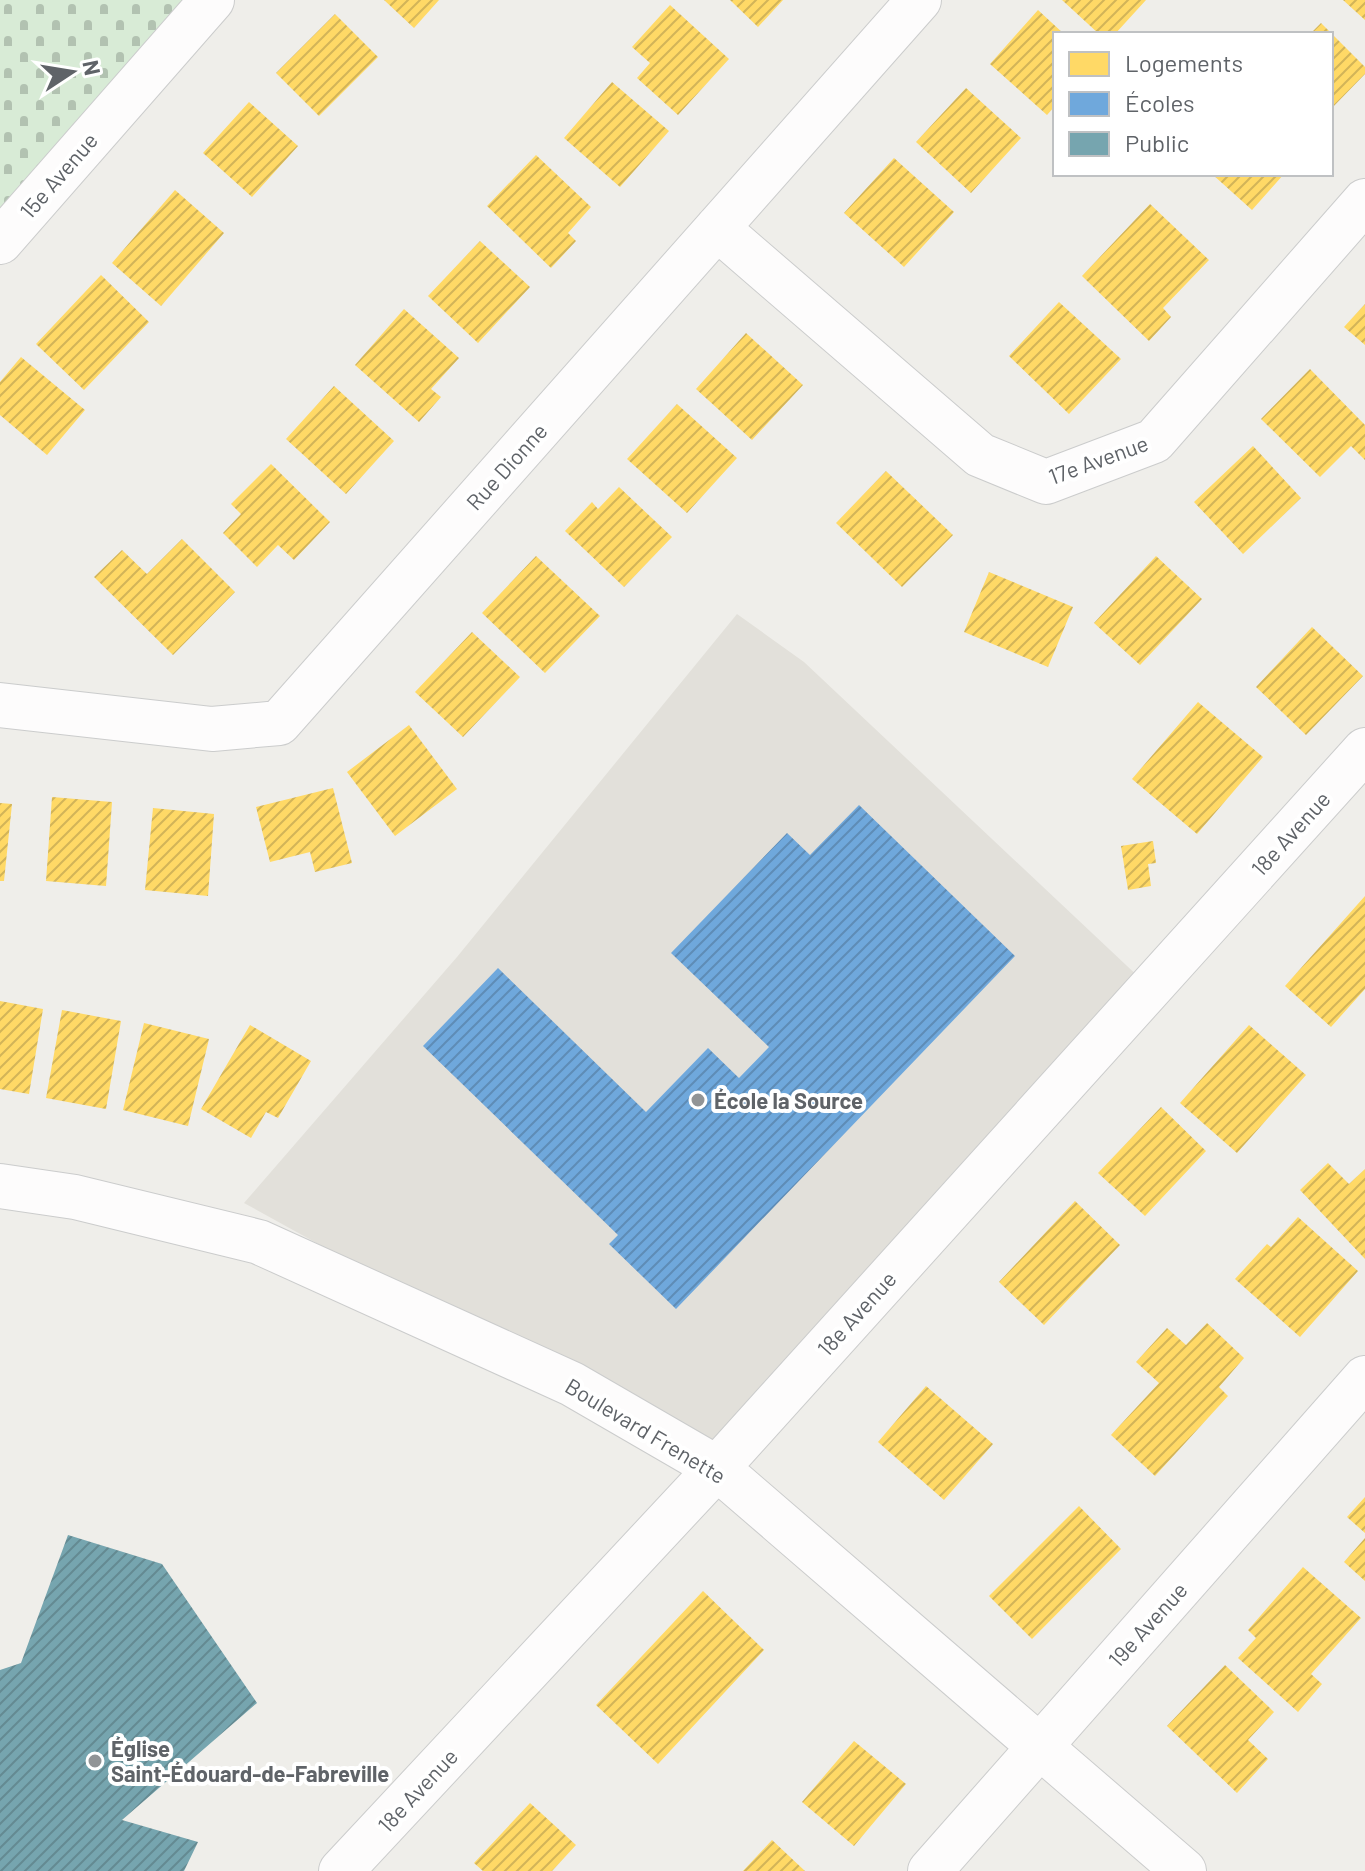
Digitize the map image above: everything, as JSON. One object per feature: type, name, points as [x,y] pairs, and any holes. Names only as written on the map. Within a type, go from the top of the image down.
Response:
[{"type":"street","name":"15e Avenue","points":[[0,242],[212,0]]},
{"type":"street","name":"Rue Dionne","points":[[0,705],[212,729],[279,723],[919,0]]},
{"type":"street","name":"17e Avenue","points":[[717,228],[980,455],[1046,482],[1154,441],[1365,201]]},
{"type":"street","name":"18e Avenue","points":[[341,1871],[717,1468],[1365,750]]},
{"type":"street","name":"Boulevard Frenette","points":[[0,1186],[75,1197],[259,1242],[572,1384],[717,1468],[1184,1871]]},
{"type":"street","name":"19e Avenue","points":[[930,1871],[1365,1378]]},
{"type":"shaded area","name":"École la Source","points":[[737,614],[804,662],[1160,997],[717,1468],[572,1384],[244,1203],[457,957]]},
{"type":"green space","points":[[0,0],[199,0],[0,228]]},
{"type":"building: Logements","points":[[384,0],[439,0],[414,28]]},
{"type":"building: Logements","points":[[730,0],[783,0],[758,27]]},
{"type":"building: Logements","points":[[1062,0],[1146,0],[1117,32],[1097,32]]},
{"type":"building: Logements","points":[[1343,0],[1365,0],[1365,20]]},
{"type":"building: Logements","points":[[670,5],[729,59],[678,115],[637,78],[650,63],[632,47]]},
{"type":"building: Logements","points":[[1038,10],[1062,32],[1053,32],[1053,108],[1047,115],[990,64]]},
{"type":"building: Logements","points":[[335,14],[378,57],[319,116],[276,73]]},
{"type":"building: Logements","points":[[1321,23],[1330,32],[1312,32]]},
{"type":"building: Logements","points":[[1333,35],[1365,67],[1365,74],[1333,107]]},
{"type":"building: Logements","points":[[612,82],[669,131],[620,187],[564,138]]},
{"type":"building: Logements","points":[[966,88],[1021,138],[971,193],[916,142]]},
{"type":"building: Logements","points":[[249,102],[298,146],[252,197],[203,153]]},
{"type":"building: Logements","points":[[536,155],[591,207],[568,233],[576,241],[551,268],[487,206]]},
{"type":"building: Logements","points":[[894,158],[954,212],[904,267],[844,213]]},
{"type":"building: Logements","points":[[1214,176],[1282,176],[1252,210]]},
{"type":"building: Logements","points":[[175,190],[224,233],[161,306],[112,263]]},
{"type":"building: Logements","points":[[1150,204],[1209,260],[1163,308],[1171,317],[1149,341],[1082,276]]},
{"type":"building: Logements","points":[[480,241],[530,287],[478,343],[428,296]]},
{"type":"building: Logements","points":[[101,275],[149,322],[84,390],[36,344]]},
{"type":"building: Logements","points":[[1059,302],[1121,359],[1069,414],[1009,356]]},
{"type":"building: Logements","points":[[1365,304],[1365,345],[1344,327]]},
{"type":"building: Logements","points":[[404,309],[459,358],[431,389],[441,397],[419,422],[355,365]]},
{"type":"building: Logements","points":[[746,333],[803,385],[752,440],[696,389]]},
{"type":"building: Logements","points":[[21,357],[85,410],[47,455],[0,415],[0,382]]},
{"type":"building: Logements","points":[[1310,369],[1365,425],[1365,460],[1351,446],[1320,477],[1261,419]]},
{"type":"building: Logements","points":[[334,386],[394,441],[346,494],[286,439]]},
{"type":"building: Logements","points":[[677,404],[737,458],[687,513],[627,459]]},
{"type":"building: Logements","points":[[1253,446],[1301,498],[1243,554],[1194,502]]},
{"type":"building: Logements","points":[[271,464],[330,522],[294,560],[278,545],[257,567],[223,533],[241,514],[231,504]]},
{"type":"building: Logements","points":[[886,471],[953,535],[902,587],[836,523]]},
{"type":"building: Logements","points":[[619,487],[672,537],[624,587],[565,531],[592,502],[598,509]]},
{"type":"building: Logements","points":[[182,539],[235,592],[173,655],[94,577],[122,550],[147,574]]},
{"type":"building: Logements","points":[[536,556],[600,616],[545,673],[482,613]]},
{"type":"building: Logements","points":[[1156,556],[1202,599],[1140,665],[1094,623]]},
{"type":"building: Logements","points":[[989,572],[1073,607],[1048,667],[964,632]]},
{"type":"building: Logements","points":[[1312,627],[1363,676],[1306,735],[1256,687]]},
{"type":"building: Logements","points":[[472,632],[520,677],[463,737],[415,692]]},
{"type":"building: Logements","points":[[1198,702],[1263,757],[1197,834],[1132,779]]},
{"type":"building: Logements","points":[[409,725],[457,789],[395,836],[347,772]]},
{"type":"building: Logements","points":[[333,788],[352,863],[315,872],[310,852],[270,862],[256,807]]},
{"type":"building: Logements","points":[[52,797],[112,802],[106,886],[46,881]]},
{"type":"building: Logements","points":[[0,803],[12,804],[4,881],[0,881]]},
{"type":"building: Logements","points":[[153,808],[214,814],[208,896],[145,890]]},
{"type":"building: Logements","points":[[1153,841],[1156,863],[1148,864],[1151,886],[1128,890],[1121,846]]},
{"type":"building: Logements","points":[[1365,896],[1365,989],[1331,1027],[1285,986]]},
{"type":"building: Logements","points":[[0,1001],[43,1009],[29,1094],[0,1089]]},
{"type":"building: Logements","points":[[62,1010],[121,1021],[106,1109],[46,1098]]},
{"type":"building: Logements","points":[[144,1023],[209,1039],[188,1126],[123,1110]]},
{"type":"building: Logements","points":[[250,1025],[311,1061],[278,1118],[266,1112],[251,1138],[201,1109]]},
{"type":"building: Logements","points":[[1249,1025],[1306,1075],[1237,1153],[1180,1103]]},
{"type":"building: Logements","points":[[1161,1107],[1206,1151],[1145,1216],[1098,1173]]},
{"type":"building: Logements","points":[[1328,1163],[1349,1184],[1365,1169],[1365,1259],[1300,1190]]},
{"type":"building: Logements","points":[[1075,1201],[1120,1245],[1044,1325],[999,1282]]},
{"type":"building: Logements","points":[[1298,1217],[1358,1271],[1300,1337],[1235,1279],[1267,1244],[1271,1247]]},
{"type":"building: Logements","points":[[1207,1323],[1244,1358],[1219,1387],[1228,1396],[1155,1476],[1111,1435],[1159,1383],[1136,1362],[1167,1328],[1186,1345]]},
{"type":"building: Logements","points":[[926,1386],[993,1444],[944,1500],[878,1442]]},
{"type":"building: Logements","points":[[1365,1497],[1365,1533],[1347,1517]]},
{"type":"building: Logements","points":[[1079,1506],[1121,1549],[1032,1639],[989,1596]]},
{"type":"building: Logements","points":[[1365,1538],[1365,1581],[1344,1562]]},
{"type":"building: Logements","points":[[1303,1567],[1361,1618],[1311,1674],[1322,1684],[1298,1712],[1238,1658],[1256,1638],[1248,1630]]},
{"type":"building: Logements","points":[[703,1591],[764,1650],[658,1764],[596,1705]]},
{"type":"building: Logements","points":[[1225,1665],[1274,1712],[1248,1740],[1268,1759],[1237,1793],[1167,1726]]},
{"type":"building: Logements","points":[[854,1741],[906,1784],[854,1846],[802,1802]]},
{"type":"building: Logements","points":[[530,1803],[576,1845],[552,1871],[483,1871],[474,1863]]},
{"type":"building: Logements","points":[[772,1840],[805,1871],[743,1871]]},
{"type":"building: Écoles","points":[[859,805],[1015,956],[676,1309],[609,1244],[618,1235],[423,1046],[498,968],[646,1112],[708,1048],[739,1078],[769,1047],[671,953],[787,833],[810,855]]},
{"type":"building: Public","name":"Église Saint-Édouard-de-Fabreville","points":[[68,1535],[162,1564],[257,1703],[122,1820],[198,1842],[184,1871],[0,1871],[0,1670],[21,1663]]},
{"type":"place","name":"École la Source","points":[[698,1100]]},
{"type":"place","name":"Église Saint-Édouard-de-Fabreville","points":[[95,1761]]}]
